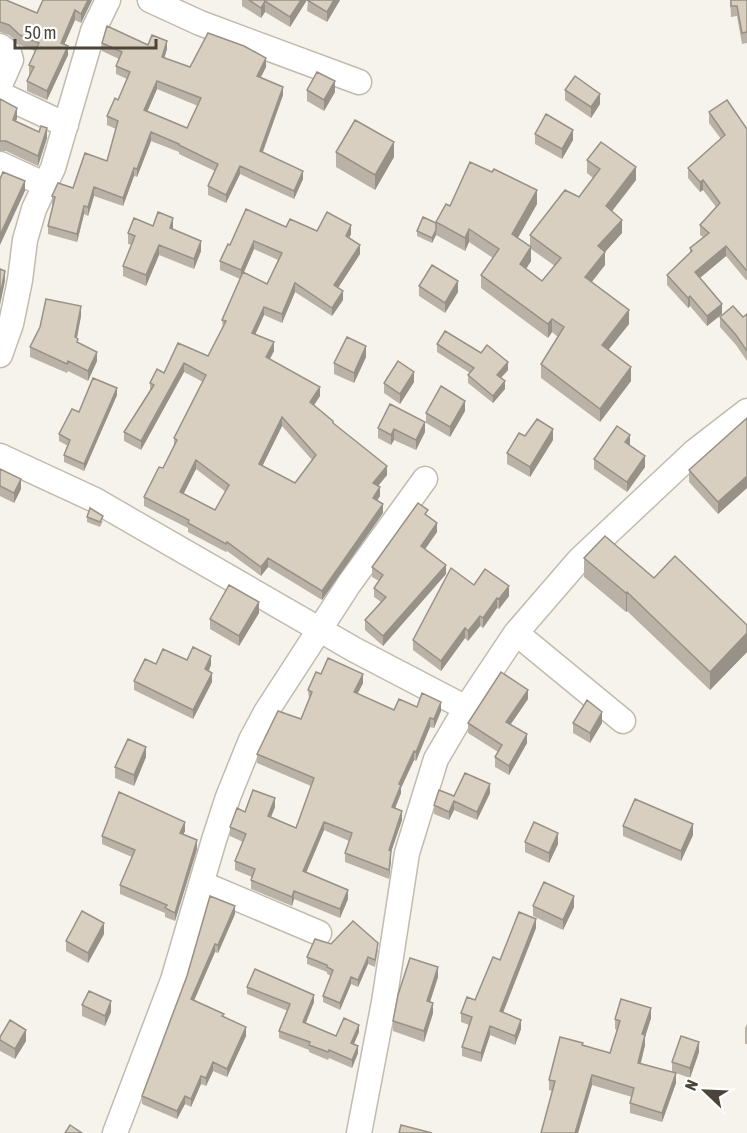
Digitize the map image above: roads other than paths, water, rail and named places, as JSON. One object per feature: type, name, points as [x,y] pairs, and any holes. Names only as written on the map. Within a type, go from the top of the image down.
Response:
[{"type":"street","points":[[0,355],[12,324],[25,240],[34,209],[53,168],[93,32],[108,0]]},
{"type":"street","points":[[150,0],[200,23],[358,82]]},
{"type":"street","points":[[0,46],[9,53],[11,60],[0,85]]},
{"type":"street","points":[[0,94],[66,125]]},
{"type":"street","points":[[0,164],[46,185]]},
{"type":"street","points":[[359,1133],[384,1002],[407,853],[436,759],[466,708],[516,633],[579,560],[694,452],[747,411]]},
{"type":"street","points":[[0,456],[95,500],[321,628],[355,650],[466,708]]},
{"type":"street","points":[[115,1133],[173,980],[203,884],[214,840],[251,740],[266,712],[349,584],[425,479]]},
{"type":"street","points":[[516,633],[624,721]]},
{"type":"street","points":[[203,884],[319,933]]}]
